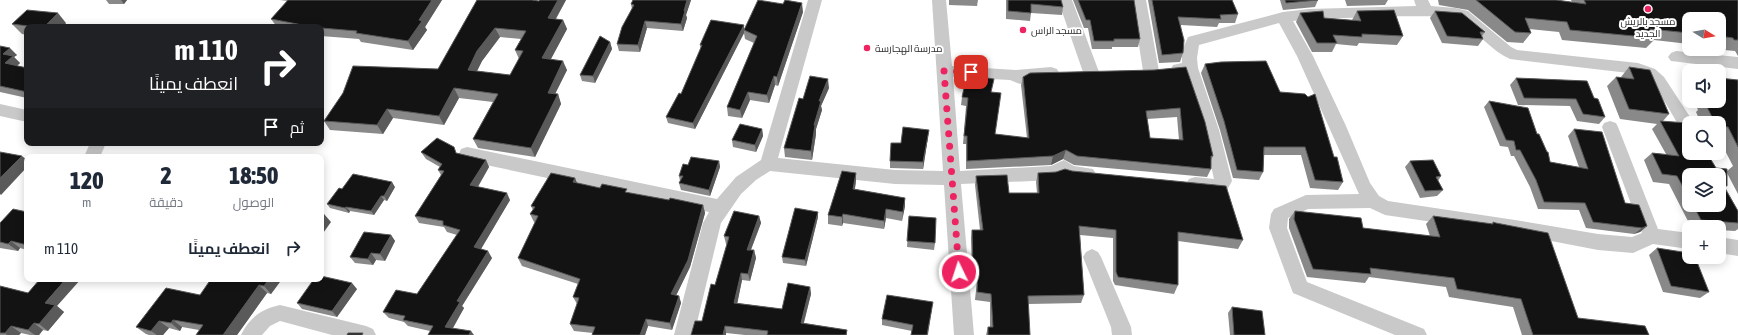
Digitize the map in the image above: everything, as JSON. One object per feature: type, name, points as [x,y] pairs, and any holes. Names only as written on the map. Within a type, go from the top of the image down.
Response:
[{"type":"street","points":[[768,164],[815,0]]},
{"type":"street","points":[[939,0],[964,335]]},
{"type":"street","points":[[944,71],[1012,74],[1020,78],[1020,74],[1099,72],[1065,0]]},
{"type":"street","points":[[1139,0],[1144,71],[1190,68]]},
{"type":"street","points":[[1178,183],[1217,186],[1221,185],[1223,181],[1211,130],[1188,59],[1193,42],[1283,17],[1424,6],[1463,15],[1506,51],[1515,55],[1638,69],[1649,73],[1658,81],[1682,118]]},
{"type":"street","points":[[1283,17],[1308,63],[1338,126],[1363,186],[1373,201],[1385,208],[1515,227],[1598,242],[1633,245],[1652,236],[1682,240]]},
{"type":"street","points":[[1676,57],[1738,63]]},
{"type":"street","points":[[0,110],[24,115]]},
{"type":"street","points":[[1610,128],[1652,236]]},
{"type":"street","points":[[467,154],[720,207]]},
{"type":"street","points":[[684,335],[712,223],[720,207],[732,191],[756,170],[768,164],[896,177],[952,178],[1054,173],[1064,167],[1070,172],[1101,175]]},
{"type":"street","points":[[1373,201],[1306,202],[1280,214],[1278,228],[1300,287],[1417,335]]},
{"type":"street","points":[[1726,246],[1738,248]]},
{"type":"street","points":[[1092,258],[1121,327],[1122,335]]},
{"type":"street","points":[[252,335],[260,323],[268,316],[280,313],[366,335]]},
{"type":"building","points":[[288,0],[432,0],[419,20],[422,21],[408,41],[356,33],[357,31],[324,28],[324,24],[297,24],[271,19]]},
{"type":"building","points":[[477,0],[558,0],[548,18],[563,20],[542,58],[563,61],[548,93],[558,94],[531,148],[473,139],[498,94],[454,88],[439,116],[387,109],[377,125],[324,121],[343,93],[353,66],[438,69]],"holes":[[[495,28],[526,31],[515,50],[523,51],[510,75],[468,70],[477,51]]]},
{"type":"building","points":[[633,0],[687,0],[681,24],[645,21],[638,45],[617,44],[622,27],[634,5],[631,4]]},
{"type":"building","points":[[758,0],[783,4],[785,0],[802,3],[777,77],[774,76],[767,95],[748,92],[740,110],[727,107],[757,36],[744,30]]},
{"type":"building","points":[[1008,0],[1061,0],[1063,7],[1031,4],[1031,13],[1008,11]]},
{"type":"building","points":[[1078,0],[1134,0],[1140,39],[1094,41],[1090,20],[1086,20]]},
{"type":"building","points":[[1152,0],[1232,0],[1238,14],[1220,15],[1221,19],[1178,17],[1184,40],[1183,53],[1162,55]]},
{"type":"building","points":[[1285,0],[1318,0],[1286,3]]},
{"type":"building","points":[[1476,0],[1556,0],[1586,4],[1584,0],[1738,0],[1738,40],[1726,37],[1726,12],[1682,12],[1682,32],[1650,29],[1655,38],[1570,30],[1567,22],[1525,18],[1531,33],[1515,32]]},
{"type":"building","points":[[27,10],[58,13],[47,24],[24,24],[24,26],[12,24]]},
{"type":"building","points":[[1394,10],[1403,36],[1362,34],[1362,37],[1333,35],[1337,43],[1317,43],[1300,13],[1323,11],[1324,18],[1361,21],[1357,11]]},
{"type":"building","points":[[1435,11],[1462,13],[1485,32],[1480,32],[1483,39],[1447,36]]},
{"type":"building","points":[[711,20],[744,25],[693,123],[666,117],[679,93],[681,94]]},
{"type":"building","points":[[600,36],[610,42],[593,76],[580,75]]},
{"type":"building","points":[[0,46],[10,48],[3,54],[13,56],[5,63],[24,67],[24,91],[0,86]]},
{"type":"building","points":[[1266,61],[1280,92],[1305,94],[1308,97],[1315,94],[1334,157],[1337,157],[1343,182],[1315,180],[1305,147],[1264,147],[1263,172],[1237,170],[1224,121],[1205,64],[1221,62]]},
{"type":"building","points":[[1186,67],[1205,122],[1213,156],[1211,156],[1211,169],[1077,156],[1066,150],[1053,156],[967,161],[967,136],[964,136],[968,98],[962,97],[967,75],[994,79],[991,92],[1001,93],[995,134],[1029,138],[1023,77],[1030,73],[1154,70]],"holes":[[[1180,108],[1183,140],[1150,138],[1146,111]]]},
{"type":"building","points":[[1629,67],[1650,70],[1669,114],[1629,109],[1616,77],[1634,79]]},
{"type":"building","points":[[810,76],[828,79],[819,101],[821,101],[814,125],[811,151],[784,148],[799,98],[803,99]]},
{"type":"building","points":[[1516,78],[1587,81],[1594,98],[1598,99],[1605,117],[1583,114],[1576,99],[1524,98]]},
{"type":"building","points":[[1726,79],[1738,80],[1738,147],[1728,127],[1726,127],[1726,116],[1712,116],[1708,108],[1726,108]]},
{"type":"building","points":[[1489,101],[1528,108],[1537,134],[1539,134],[1548,152],[1550,162],[1588,169],[1574,129],[1602,132],[1625,203],[1639,205],[1647,226],[1642,228],[1593,222],[1585,203],[1544,202],[1536,180],[1520,150],[1516,150],[1514,141],[1506,140]]},
{"type":"building","points":[[1660,121],[1682,123],[1682,160],[1711,160],[1716,168],[1682,168],[1682,185],[1677,176],[1662,174],[1652,153],[1679,156]]},
{"type":"building","points":[[740,124],[762,129],[755,145],[732,140]]},
{"type":"building","points":[[903,127],[929,130],[923,162],[890,161],[891,143],[901,143]]},
{"type":"building","points":[[437,138],[454,147],[456,153],[486,160],[470,185],[507,193],[474,247],[488,251],[457,301],[460,302],[445,327],[471,331],[469,335],[428,335],[433,326],[403,320],[405,316],[383,312],[396,290],[417,294],[460,230],[443,225],[443,221],[415,216],[444,171],[438,170],[442,164],[421,152]]},
{"type":"building","points":[[0,152],[22,156],[0,178]]},
{"type":"building","points":[[691,157],[719,161],[709,190],[679,183],[683,176],[679,176],[683,164],[688,165]]},
{"type":"building","points":[[1433,160],[1441,176],[1436,177],[1443,190],[1425,191],[1410,161]]},
{"type":"building","points":[[1065,169],[1072,171],[1226,186],[1243,240],[1178,232],[1178,285],[1118,277],[1116,272],[1116,230],[1079,226],[1084,295],[1028,296],[1030,335],[988,335],[988,327],[993,327],[991,294],[977,292],[978,271],[973,271],[972,230],[983,230],[976,176],[1007,175],[1009,193],[1039,193],[1038,173],[1056,172]]},
{"type":"building","points":[[1726,169],[1727,169],[1726,186]]},
{"type":"building","points":[[842,171],[856,173],[853,189],[905,198],[903,212],[886,209],[884,221],[843,214],[842,217],[828,215]]},
{"type":"building","points":[[551,173],[575,178],[573,182],[600,188],[602,184],[627,189],[625,192],[669,200],[670,198],[703,205],[688,260],[671,294],[679,296],[670,323],[646,319],[640,335],[592,335],[595,327],[570,324],[579,298],[573,297],[580,279],[518,258],[538,216],[530,214],[535,207],[531,206]]},
{"type":"building","points":[[353,174],[392,182],[384,196],[381,196],[371,211],[327,204],[339,188],[342,189]]},
{"type":"building","points":[[1726,190],[1738,211],[1738,223],[1726,222],[1726,220],[1701,220],[1697,212],[1726,212]]},
{"type":"building","points":[[795,208],[818,212],[805,260],[782,257]]},
{"type":"building","points":[[13,209],[24,211],[24,244],[11,241],[8,244],[0,242],[0,223]]},
{"type":"building","points":[[734,211],[759,216],[747,250],[754,250],[748,274],[741,273],[734,303],[782,309],[788,283],[810,287],[801,323],[847,330],[846,335],[767,335],[768,331],[725,326],[723,335],[691,335],[695,321],[702,321],[711,284],[715,285],[729,237],[724,236]]},
{"type":"building","points":[[1295,211],[1361,218],[1363,228],[1440,237],[1433,216],[1493,224],[1493,222],[1548,233],[1578,318],[1645,326],[1649,335],[1533,335],[1521,299],[1457,289],[1454,278],[1370,268],[1371,274],[1313,269],[1294,219]]},
{"type":"building","points":[[909,216],[936,218],[935,243],[907,241]]},
{"type":"building","points":[[364,232],[391,235],[380,254],[371,253],[368,259],[350,257]]},
{"type":"building","points":[[1657,248],[1682,252],[1682,264],[1698,264],[1709,292],[1671,286]]},
{"type":"building","points":[[324,277],[352,283],[332,311],[297,303],[312,282],[324,282]]},
{"type":"building","points":[[37,282],[63,282],[45,303],[55,305],[39,324],[34,323],[28,330],[11,326],[5,333],[0,333],[0,286],[28,293]]},
{"type":"building","points":[[209,282],[267,282],[264,286],[259,285],[223,335],[196,335],[203,325],[173,320],[171,323],[159,321],[151,331],[136,327],[166,288],[200,295]]},
{"type":"building","points":[[887,295],[933,302],[927,335],[911,335],[913,325],[882,319]]},
{"type":"building","points":[[1232,307],[1262,311],[1265,335],[1234,335]]},
{"type":"building","points":[[348,333],[363,333],[362,335],[347,335]]},
{"type":"place","name":"مسجد بالريش الجديد","points":[[1648,9]]},
{"type":"place","name":"مسجد الراس","points":[[1023,30]]},
{"type":"place","name":"مدرسة الهجارسة","points":[[867,48]]},
{"type":"route","points":[[959,272],[944,71],[971,72]]}]
